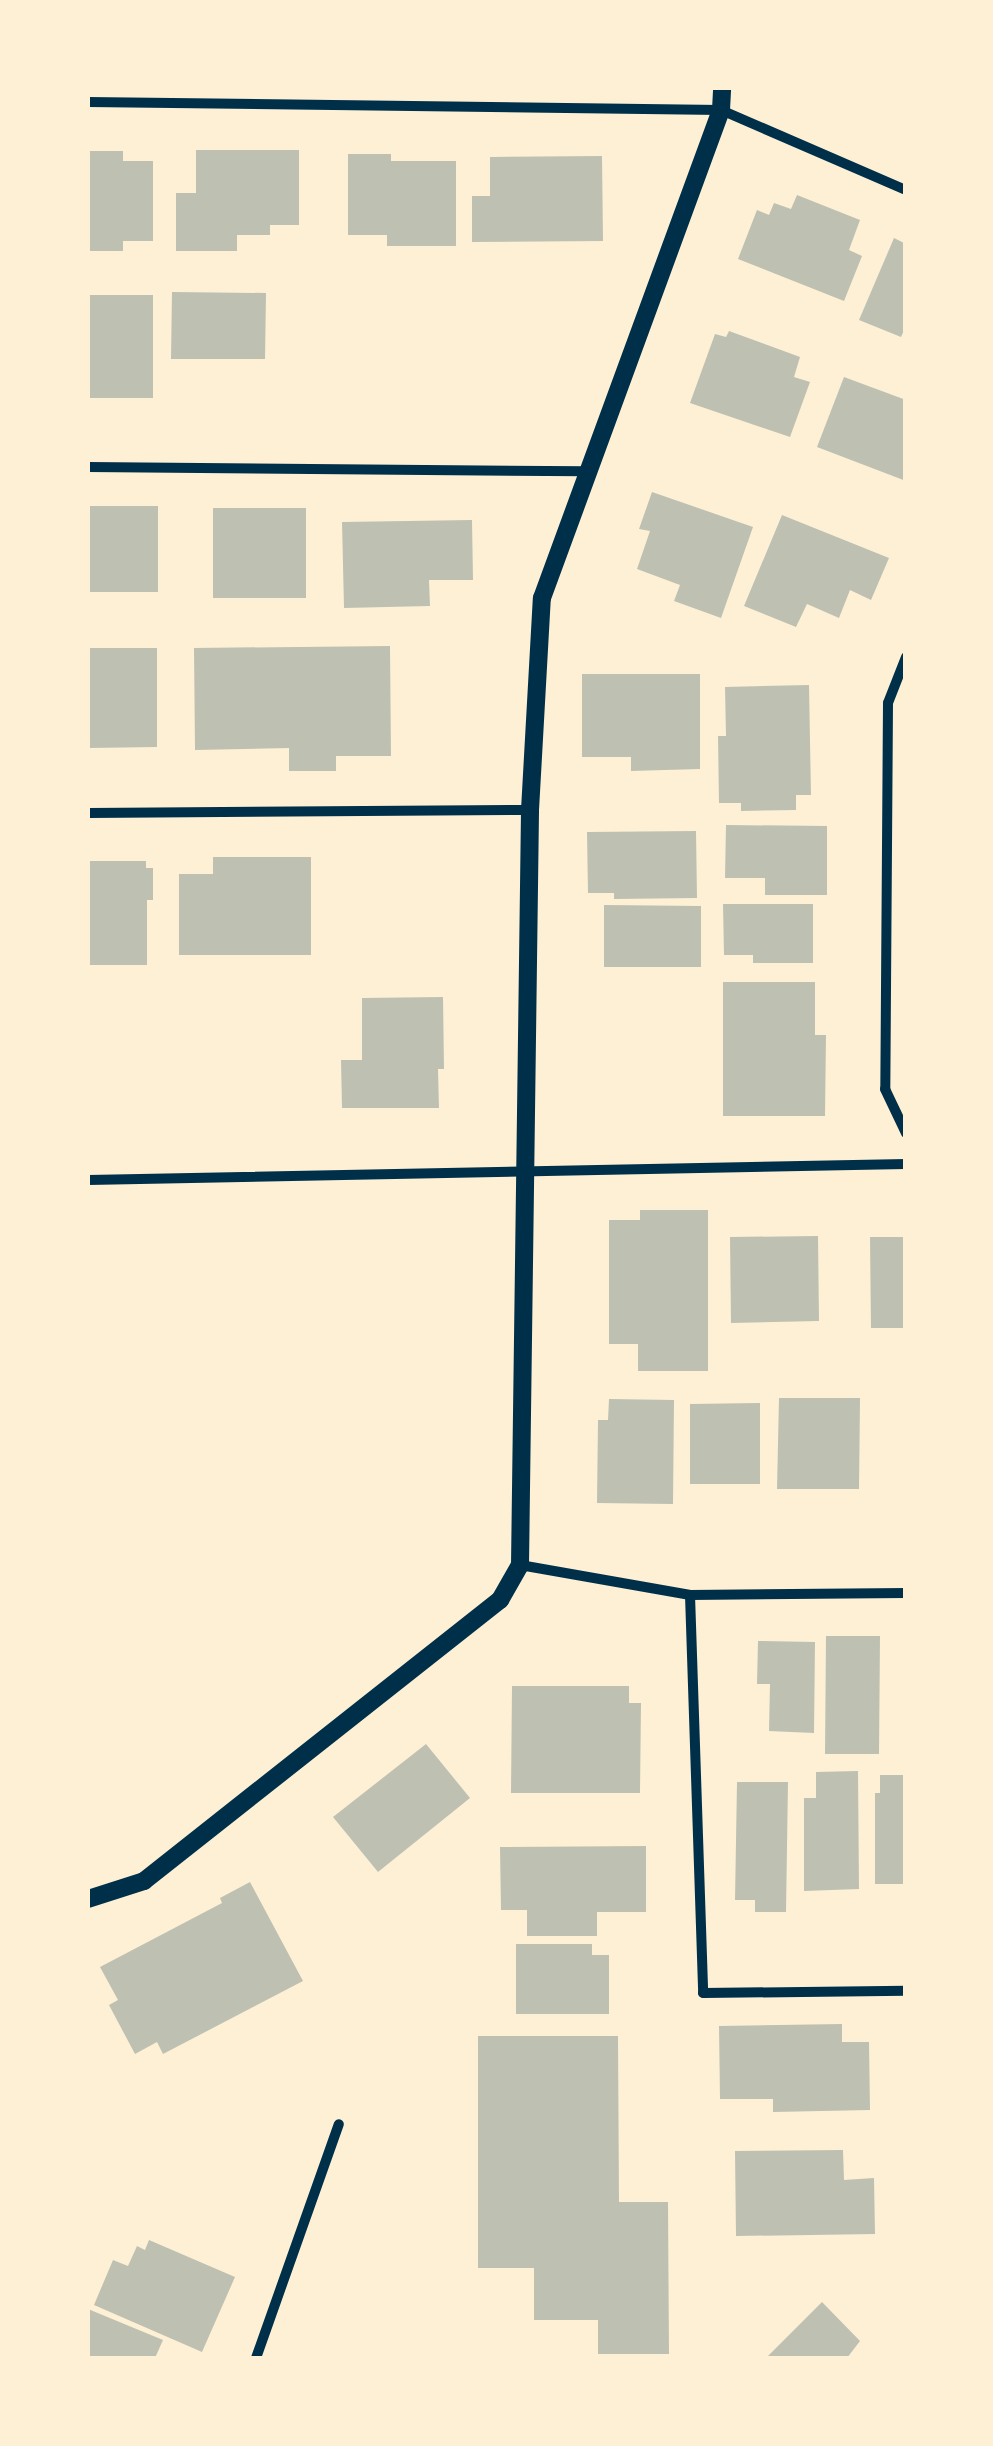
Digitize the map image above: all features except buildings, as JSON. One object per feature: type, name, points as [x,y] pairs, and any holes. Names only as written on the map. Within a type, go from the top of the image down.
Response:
[{"type":"street","points":[[88,1899],[144,1881],[500,1600],[520,1564],[530,810],[542,598],[721,110],[722,88]]},
{"type":"street","points":[[88,102],[721,110],[906,190]]},
{"type":"street","points":[[88,467],[586,470]]},
{"type":"street","points":[[906,657],[888,703],[885,1089],[906,1133]]},
{"type":"street","points":[[88,812],[530,810]]},
{"type":"street","points":[[88,1180],[906,1164]]},
{"type":"street","points":[[520,1564],[690,1596],[906,1593]]},
{"type":"street","points":[[690,1596],[704,1993],[906,1991]]},
{"type":"street","points":[[256,2358],[339,2124]]}]
